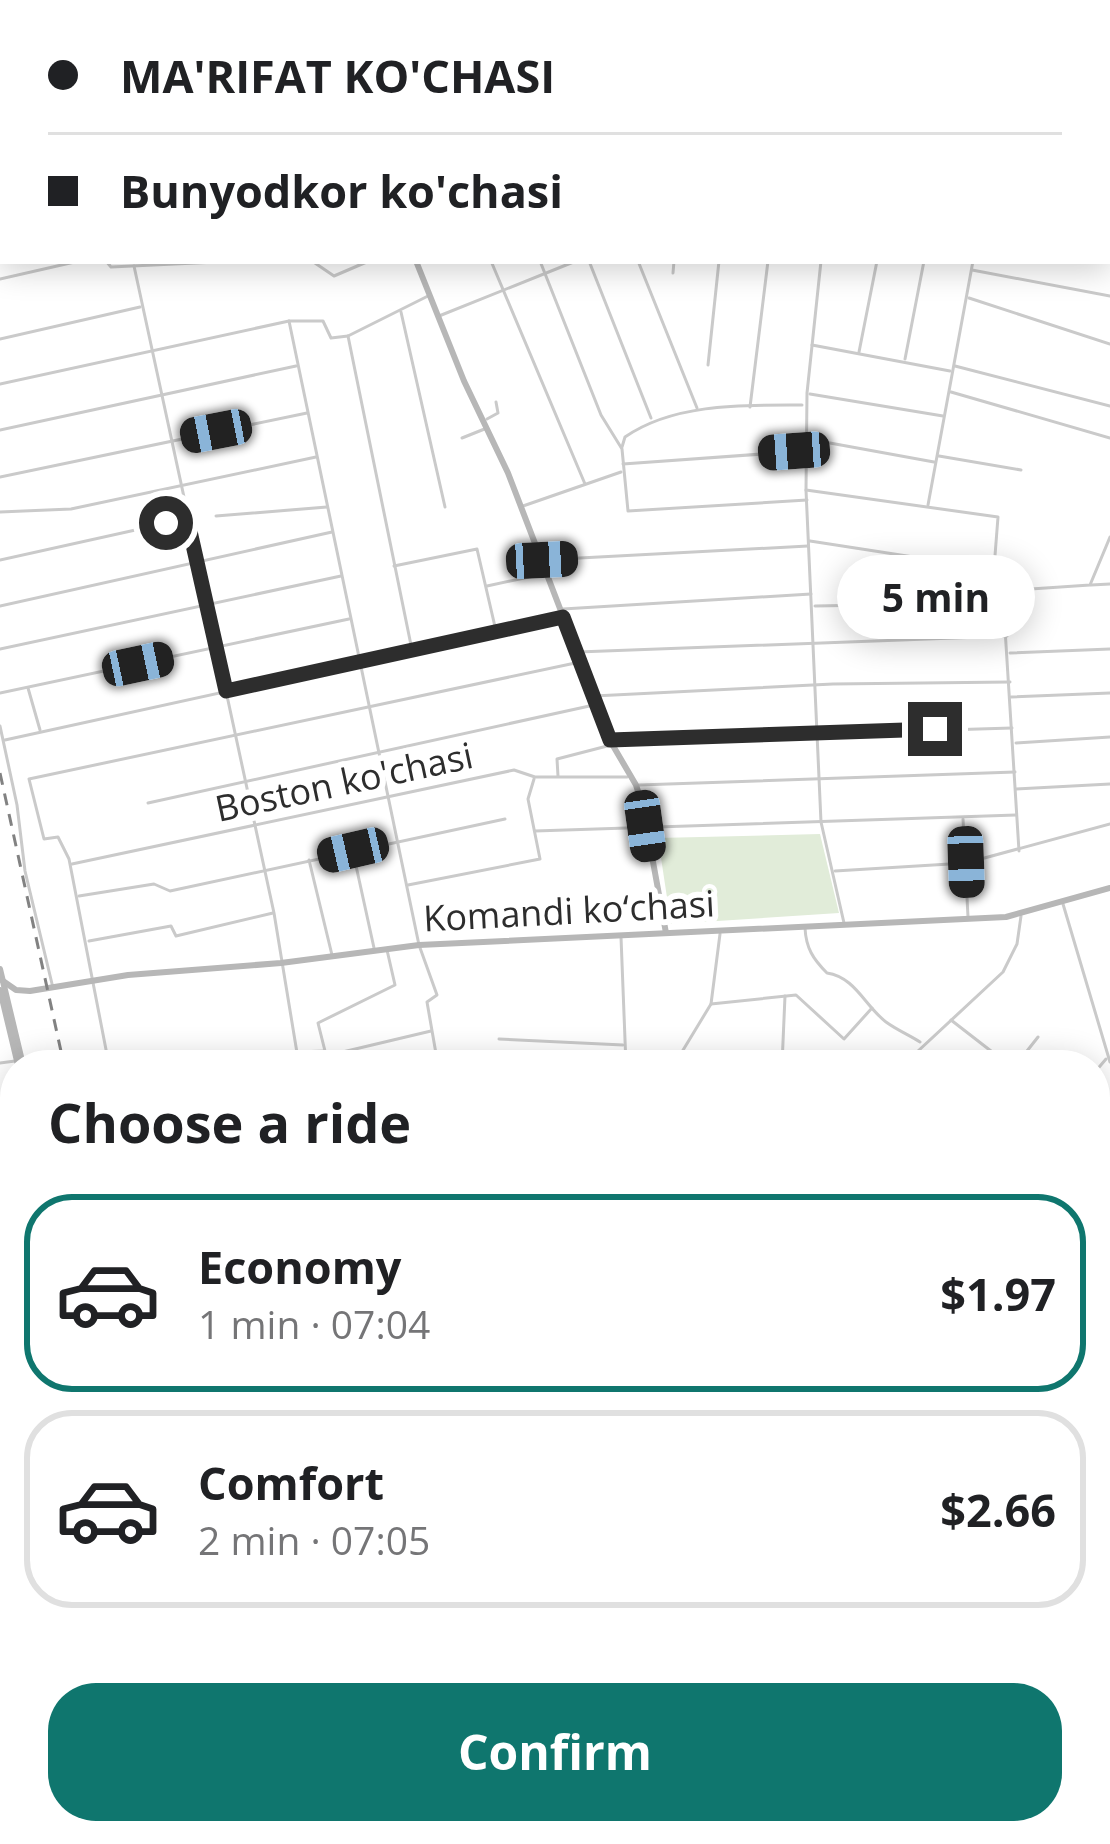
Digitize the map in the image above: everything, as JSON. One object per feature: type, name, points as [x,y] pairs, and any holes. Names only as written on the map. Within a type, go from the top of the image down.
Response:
[{"type":"main road","points":[[417,264],[521,506],[611,742],[636,785],[666,933]]},
{"type":"main road","name":"Komandi ko‘chasi","points":[[1,986],[54,989],[145,974],[281,963],[419,944],[968,919],[1021,914],[1109,891]]},
{"type":"main road","points":[[0,969],[16,1050]]},
{"type":"main road","points":[[5,1008],[30,991]]},
{"type":"street","points":[[0,278],[65,264]]},
{"type":"street","points":[[108,264],[176,264]]},
{"type":"street","points":[[316,264],[334,276],[362,264]]},
{"type":"street","points":[[492,264],[585,484]]},
{"type":"street","points":[[541,264],[601,415],[622,449]]},
{"type":"street","points":[[438,316],[568,264]]},
{"type":"street","points":[[590,264],[652,419]]},
{"type":"street","points":[[639,264],[698,410]]},
{"type":"street","points":[[673,273],[674,264]]},
{"type":"street","points":[[708,365],[719,264]]},
{"type":"street","points":[[750,407],[768,264]]},
{"type":"street","points":[[821,264],[806,393],[806,490],[821,821],[844,925]]},
{"type":"street","points":[[858,353],[876,264]]},
{"type":"street","points":[[905,361],[923,264]]},
{"type":"street","points":[[928,507],[973,264]]},
{"type":"street","points":[[134,266],[274,913],[297,1050]]},
{"type":"street","points":[[972,270],[1110,296]]},
{"type":"street","points":[[0,383],[289,321],[313,318],[322,321],[331,338],[348,336],[430,296]]},
{"type":"street","points":[[966,297],[1110,344]]},
{"type":"street","points":[[0,339],[142,307]]},
{"type":"street","points":[[401,310],[445,507]]},
{"type":"street","points":[[289,321],[419,944],[436,995],[427,1002],[435,1050]]},
{"type":"street","points":[[348,336],[412,651]]},
{"type":"street","points":[[810,345],[953,369],[1110,406]]},
{"type":"street","points":[[0,430],[298,365]]},
{"type":"street","points":[[949,392],[1110,438]]},
{"type":"street","points":[[806,393],[944,417]]},
{"type":"street","points":[[462,438],[498,413],[496,402]]},
{"type":"street","points":[[806,405],[698,410],[652,419],[625,437],[622,449],[628,511],[807,500]]},
{"type":"street","points":[[0,477],[308,413]]},
{"type":"street","points":[[806,438],[1021,470]]},
{"type":"street","points":[[521,506],[624,468],[805,451]]},
{"type":"street","points":[[0,512],[71,509],[318,457]]},
{"type":"street","points":[[806,490],[998,517],[993,596]]},
{"type":"street","points":[[216,516],[329,507]]},
{"type":"street","points":[[0,560],[187,518]]},
{"type":"street","points":[[0,606],[334,531]]},
{"type":"street","points":[[1090,585],[1110,537]]},
{"type":"street","points":[[542,560],[810,544],[992,569]]},
{"type":"street","points":[[394,566],[477,549],[496,632]]},
{"type":"street","points":[[486,586],[546,574]]},
{"type":"street","points":[[0,649],[342,576]]},
{"type":"street","points":[[814,606],[927,604],[1016,590],[1110,584]]},
{"type":"street","points":[[4,740],[496,632],[561,613],[813,594]]},
{"type":"street","points":[[1003,595],[1019,851]]},
{"type":"street","points":[[0,693],[351,619]]},
{"type":"street","points":[[576,652],[1006,636]]},
{"type":"street","points":[[1008,653],[1110,649]]},
{"type":"street","points":[[106,1050],[70,864],[58,837],[44,838],[28,779],[580,662]]},
{"type":"street","points":[[148,803],[594,700],[817,685],[1010,682]]},
{"type":"street","points":[[27,686],[40,732]]},
{"type":"street","points":[[1011,698],[1110,693]]},
{"type":"street","points":[[0,726],[26,871],[54,989]]},
{"type":"street","points":[[558,777],[556,759],[606,749],[611,742],[819,731],[1012,728]]},
{"type":"street","points":[[1013,743],[1110,737]]},
{"type":"street","name":"Boston ko'chasi","points":[[70,864],[514,770],[535,777],[629,777]]},
{"type":"street","points":[[636,785],[1015,772]]},
{"type":"street","points":[[408,885],[540,859],[528,799],[535,777]]},
{"type":"street","points":[[1015,789],[1110,784]]},
{"type":"street","points":[[535,831],[1016,815]]},
{"type":"street","points":[[963,816],[968,919]]},
{"type":"street","points":[[77,896],[154,884],[170,891],[505,819]]},
{"type":"street","points":[[834,871],[966,862],[1110,824]]},
{"type":"street","points":[[353,850],[375,950]]},
{"type":"street","points":[[309,860],[333,956]]},
{"type":"street","points":[[1063,903],[1105,1050]]},
{"type":"street","points":[[87,941],[171,926],[176,936],[274,913]]},
{"type":"street","points":[[916,1050],[1003,972],[1017,944],[1021,914]]},
{"type":"street","points":[[805,926],[814,960],[827,973],[855,986],[872,1008],[921,1044]]},
{"type":"street","points":[[683,1050],[711,1004],[720,930]]},
{"type":"street","points":[[621,935],[625,1050]]},
{"type":"street","points":[[324,1050],[317,1023],[395,985],[386,948]]},
{"type":"street","points":[[711,1004],[796,995],[844,1039],[872,1008]]},
{"type":"street","points":[[783,1050],[785,996]]},
{"type":"street","points":[[949,1019],[989,1050]]},
{"type":"street","points":[[351,1050],[431,1031]]},
{"type":"street","points":[[1027,1050],[1038,1037]]},
{"type":"street","points":[[499,1039],[625,1045]]},
{"type":"green space","points":[[820,834],[839,913],[671,924],[658,838]]},
{"type":"railway","points":[[0,773],[61,1050]]},
{"type":"route","points":[[166,523],[187,518],[226,691],[563,617],[610,740],[935,729]]}]
